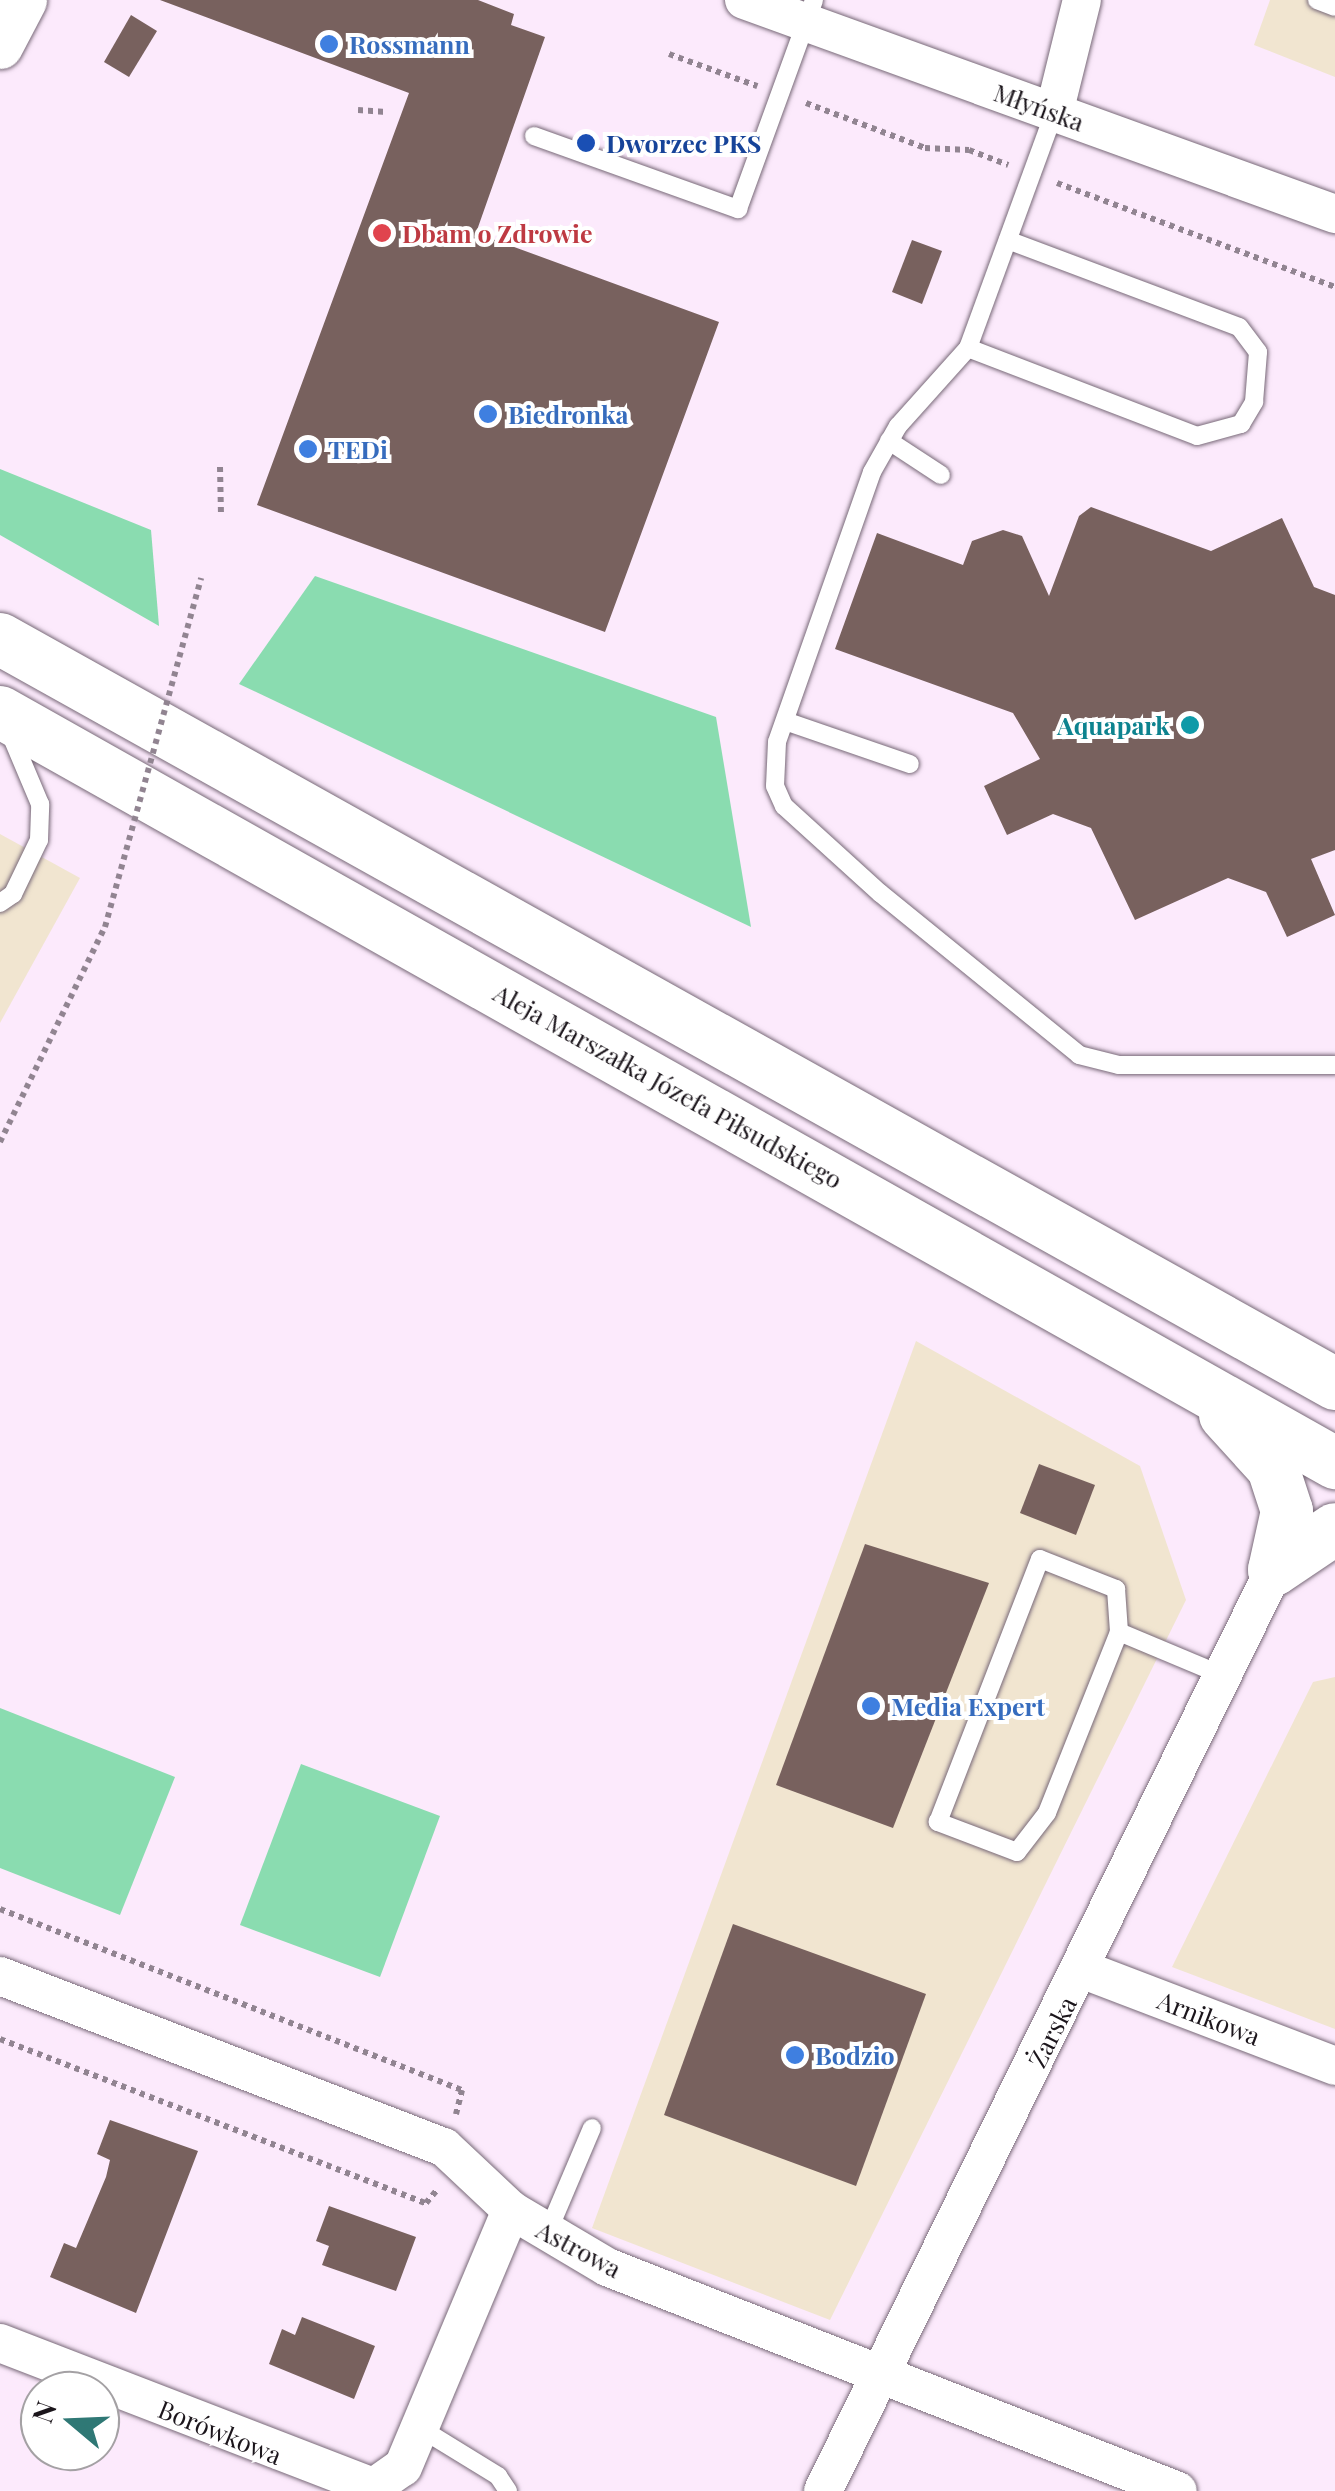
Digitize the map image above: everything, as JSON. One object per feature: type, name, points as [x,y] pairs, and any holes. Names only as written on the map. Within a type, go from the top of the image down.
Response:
[{"type":"main road","points":[[0,639],[1335,1384]]},
{"type":"main road","name":"Aleja Marszałka Józefa Piłsudskiego","points":[[0,712],[1181,1372],[1335,1463]]},
{"type":"main road","points":[[1181,1372],[1273,1468],[1286,1511],[1274,1570]]},
{"type":"main road","points":[[1274,1570],[1335,1529]]},
{"type":"street","points":[[0,46],[24,0]]},
{"type":"street","name":"Młyńska","points":[[744,0],[810,11],[1054,113],[1332,205]]},
{"type":"street","points":[[1054,113],[1082,0]]},
{"type":"street","name":"Żarska","points":[[823,2491],[1084,1970],[1274,1570]]},
{"type":"street","name":"Arnikowa","points":[[1084,1970],[1335,2066]]},
{"type":"street","name":"Astrowa","points":[[0,1976],[444,2147],[511,2210],[606,2267],[1178,2491]]},
{"type":"street","name":"Borówkowa","points":[[0,2343],[373,2489],[402,2467],[511,2210]]},
{"type":"lane","points":[[1317,0],[1335,7]]},
{"type":"lane","points":[[534,136],[738,209],[810,11]]},
{"type":"lane","points":[[1054,113],[968,348],[889,441],[785,720],[773,764],[784,806],[1079,1055],[1119,1066],[1335,1065]]},
{"type":"lane","points":[[968,348],[1197,436],[1241,424],[1254,402],[1258,352],[1238,327],[1008,240]]},
{"type":"lane","points":[[889,441],[941,475]]},
{"type":"lane","points":[[785,720],[910,764]]},
{"type":"lane","points":[[0,721],[29,767],[40,804],[33,857],[14,894],[0,903]]},
{"type":"lane","points":[[1040,1559],[1116,1589],[1119,1632],[1032,1838],[1017,1852],[938,1822],[1040,1559]]},
{"type":"lane","points":[[1119,1632],[1222,1675]]},
{"type":"lane","points":[[546,2234],[592,2128]]},
{"type":"lane","points":[[420,2428],[498,2476],[508,2491]]},
{"type":"path","points":[[358,110],[386,112]]},
{"type":"path","points":[[220,467],[221,513]]},
{"type":"path","points":[[0,1142],[105,927],[201,578]]},
{"type":"path","points":[[0,1910],[462,2090],[456,2116],[482,2138],[426,2203],[0,2039]]},
{"type":"shaded area","points":[[1270,0],[1335,0],[1335,77],[1254,45]]},
{"type":"shaded area","points":[[0,834],[80,878],[0,1023]]},
{"type":"shaded area","points":[[916,1341],[1140,1466],[1186,1600],[830,2320],[592,2228]]},
{"type":"shaded area","points":[[1335,1677],[1335,2029],[1172,1967],[1313,1682]]},
{"type":"green space","points":[[0,469],[151,530],[159,626],[0,535]]},
{"type":"green space","points":[[315,576],[716,717],[751,927],[239,684]]},
{"type":"green space","points":[[0,1708],[175,1777],[120,1915],[0,1868]]},
{"type":"green space","points":[[301,1764],[440,1816],[380,1977],[240,1925]]},
{"type":"building","name":"Biedronka","points":[[160,0],[478,0],[514,14],[511,25],[545,37],[476,233],[719,322],[605,632],[257,505],[409,93]]},
{"type":"building","points":[[131,15],[157,31],[129,77],[104,62]]},
{"type":"building","points":[[912,240],[942,251],[922,304],[892,292]]},
{"type":"building","name":"Aquapark","points":[[1091,507],[1211,551],[1282,518],[1314,587],[1335,595],[1335,850],[1311,859],[1335,915],[1287,937],[1266,892],[1228,878],[1135,920],[1091,828],[1053,814],[1007,835],[984,786],[1040,759],[1013,713],[835,649],[877,533],[963,565],[972,541],[1003,530],[1022,536],[1049,596],[1079,516]]},
{"type":"building","points":[[1039,1464],[1095,1485],[1076,1535],[1020,1513]]},
{"type":"building","name":"Media Expert","points":[[865,1544],[989,1583],[893,1828],[776,1785]]},
{"type":"building","name":"Bodzio","points":[[733,1924],[926,1994],[856,2186],[664,2115]]},
{"type":"building","points":[[110,2120],[198,2151],[136,2313],[50,2277],[64,2243],[76,2248],[106,2177],[110,2160],[97,2154]]},
{"type":"building","points":[[329,2206],[416,2237],[396,2291],[322,2265],[329,2246],[316,2241]]},
{"type":"building","points":[[302,2317],[375,2346],[354,2399],[269,2364],[282,2329],[295,2335]]},
{"type":"place","name":"Rossmann","points":[[329,44]]},
{"type":"place","name":"Dworzec PKS","points":[[586,143]]},
{"type":"place","name":"Dbam o Zdrowie","points":[[382,233]]},
{"type":"place","name":"Biedronka","points":[[488,414]]},
{"type":"place","name":"TEDi","points":[[308,449]]},
{"type":"place","name":"Aquapark","points":[[1190,725]]},
{"type":"place","name":"Media Expert","points":[[871,1706]]},
{"type":"place","name":"Bodzio","points":[[795,2055]]}]
